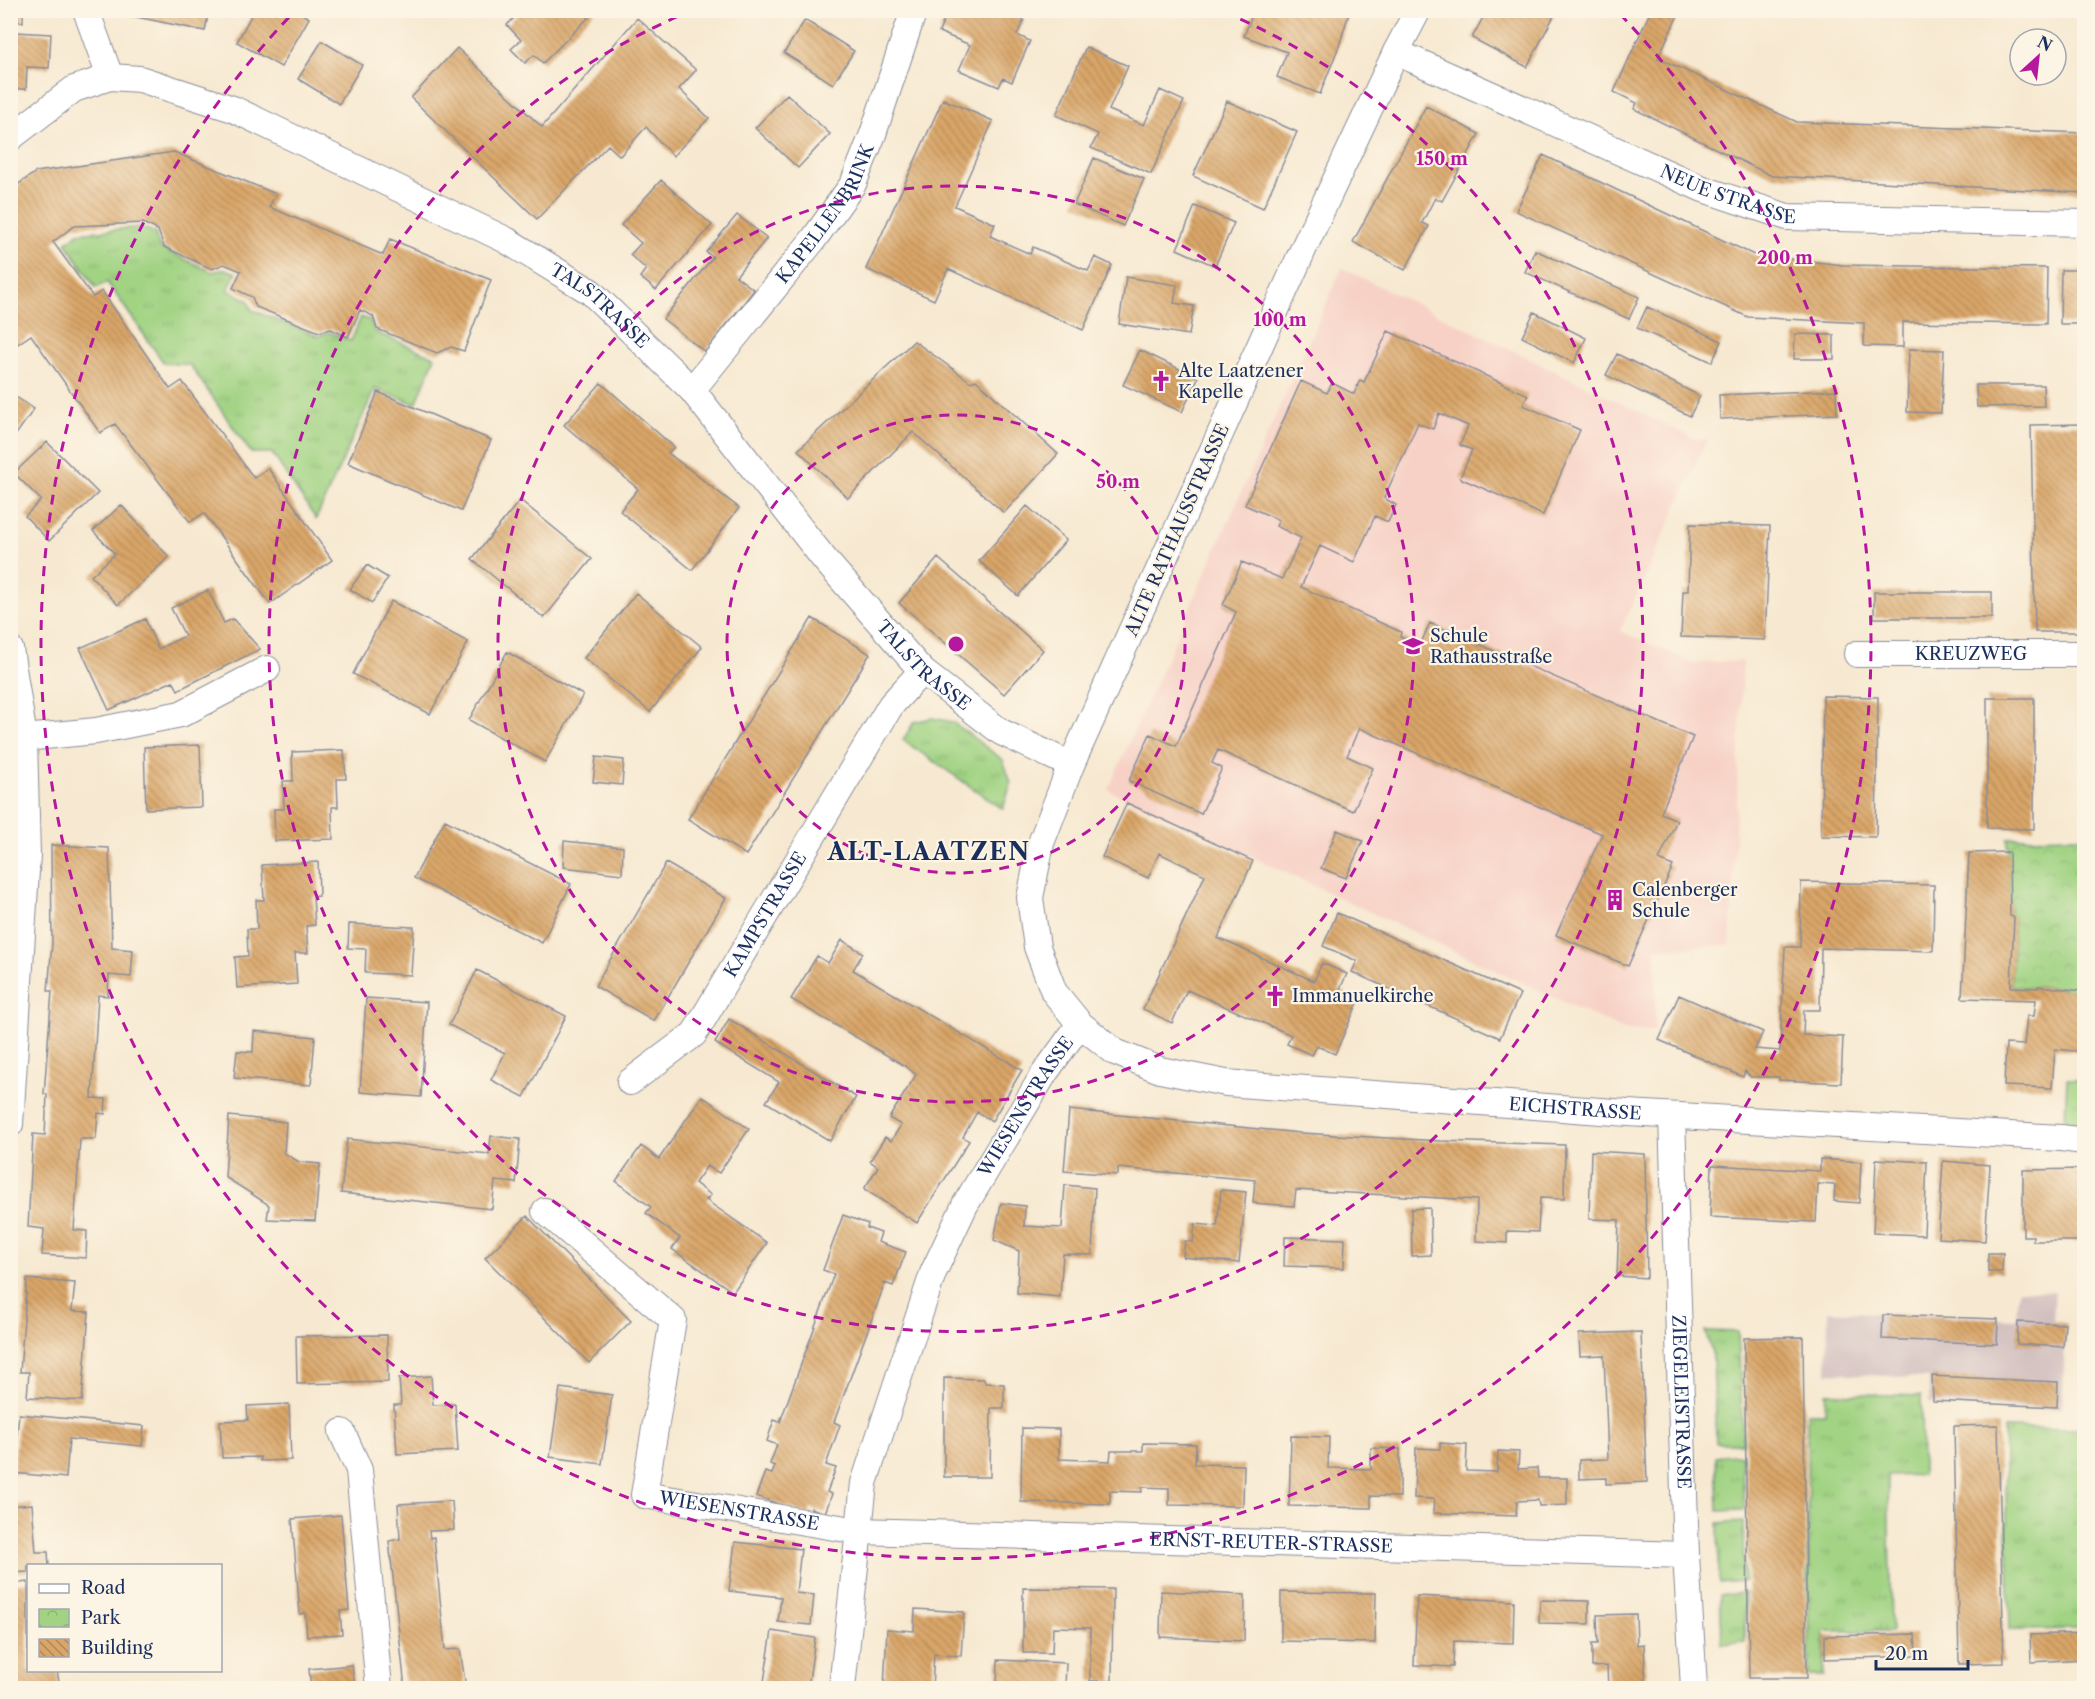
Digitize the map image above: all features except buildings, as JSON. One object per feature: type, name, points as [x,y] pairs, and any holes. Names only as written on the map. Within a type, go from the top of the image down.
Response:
[{"type":"street","points":[[86,10],[110,77]]},
{"type":"street","name":"KAPELLENBRINK","points":[[692,390],[813,240],[853,184],[873,134],[914,10]]},
{"type":"street","name":"ALTE RATHAUSSTRASSE","points":[[1080,1024],[1054,992],[1037,947],[1030,898],[1041,843],[1071,765],[1303,251],[1395,52],[1418,10]]},
{"type":"street","name":"NEUE STRASSE","points":[[1395,52],[1703,189],[1787,217],[2085,223]]},
{"type":"street","name":"TALSTRASSE","points":[[10,138],[74,89],[110,77],[141,79],[233,109],[506,240],[591,292],[692,390],[825,560],[922,671],[1001,732],[1071,765]]},
{"type":"street","points":[[10,649],[24,738],[27,855],[10,1124]]},
{"type":"street","name":"KREUZWEG","points":[[1857,654],[2085,654]]},
{"type":"street","points":[[24,738],[96,731],[181,714],[267,669]]},
{"type":"street","name":"KAMPSTRASSE","points":[[630,1082],[694,1034],[891,705],[922,671]]},
{"type":"street","name":"EICHSTRASSE","points":[[1080,1024],[1115,1052],[1160,1070],[1226,1083],[1672,1116],[2085,1141]]},
{"type":"street","name":"WIESENSTRASSE","points":[[842,1689],[864,1483],[933,1273],[965,1205],[1044,1074],[1080,1024]]},
{"type":"street","name":"ZIEGELEISTRASSE","points":[[1672,1116],[1686,1556],[1694,1689]]},
{"type":"street","name":"WIESENSTRASSE","points":[[545,1211],[673,1320],[644,1496],[858,1531]]},
{"type":"street","points":[[342,1432],[359,1470],[379,1689]]},
{"type":"street","name":"ERNST-REUTER-STRASSE","points":[[858,1531],[1686,1556]]},
{"type":"shaded area","name":"Schule Rathausstraße","points":[[1342,268],[1693,438],[1707,440],[1620,631],[1693,663],[1743,661],[1730,945],[1656,948],[1655,1031],[1626,1031],[1108,790]]},
{"type":"shaded area","points":[[2018,1290],[2055,1292],[2053,1321],[2066,1322],[2062,1409],[1929,1403],[1929,1378],[1827,1373],[1828,1311],[2016,1319]]},
{"type":"green space","points":[[141,227],[155,233],[160,248],[212,272],[225,269],[236,273],[228,290],[248,300],[252,310],[318,336],[330,332],[351,341],[361,317],[370,320],[375,332],[435,357],[416,404],[375,389],[316,519],[272,453],[251,453],[190,365],[164,363],[107,282],[96,288],[66,243],[78,233]]},
{"type":"green space","points":[[932,718],[952,722],[1003,760],[1011,783],[1003,809],[903,740],[914,722]]},
{"type":"green space","points":[[2084,837],[2084,991],[2038,986],[2038,988],[2011,987],[2014,917],[2010,916],[2008,838]]},
{"type":"green space","points":[[2067,1079],[2084,1080],[2084,1122],[2065,1120]]},
{"type":"green space","points":[[1705,1331],[1738,1332],[1743,1443],[1716,1443],[1713,1356]]},
{"type":"green space","points":[[1826,1393],[1921,1396],[1922,1475],[1888,1476],[1891,1631],[1824,1631],[1824,1676],[1809,1676],[1807,1413],[1825,1413]]},
{"type":"green space","points":[[2004,1428],[2084,1429],[2084,1629],[2010,1630]]},
{"type":"green space","points":[[1742,1455],[1744,1510],[1718,1511],[1716,1456]]},
{"type":"green space","points":[[1743,1521],[1744,1581],[1719,1583],[1718,1523]]},
{"type":"green space","points":[[1745,1593],[1745,1642],[1722,1644],[1720,1595]]},
{"type":"place","name":"Alte Laatzener Kapelle","points":[[1161,381]]},
{"type":"place","name":"Schule Rathausstraße","points":[[1413,646]]},
{"type":"place","name":"Calenberger Schule","points":[[1615,900]]},
{"type":"place","name":"Immanuelkirche","points":[[1275,996]]},
{"type":"district","name":"ALT-LAATZEN","points":[[929,852]]}]
